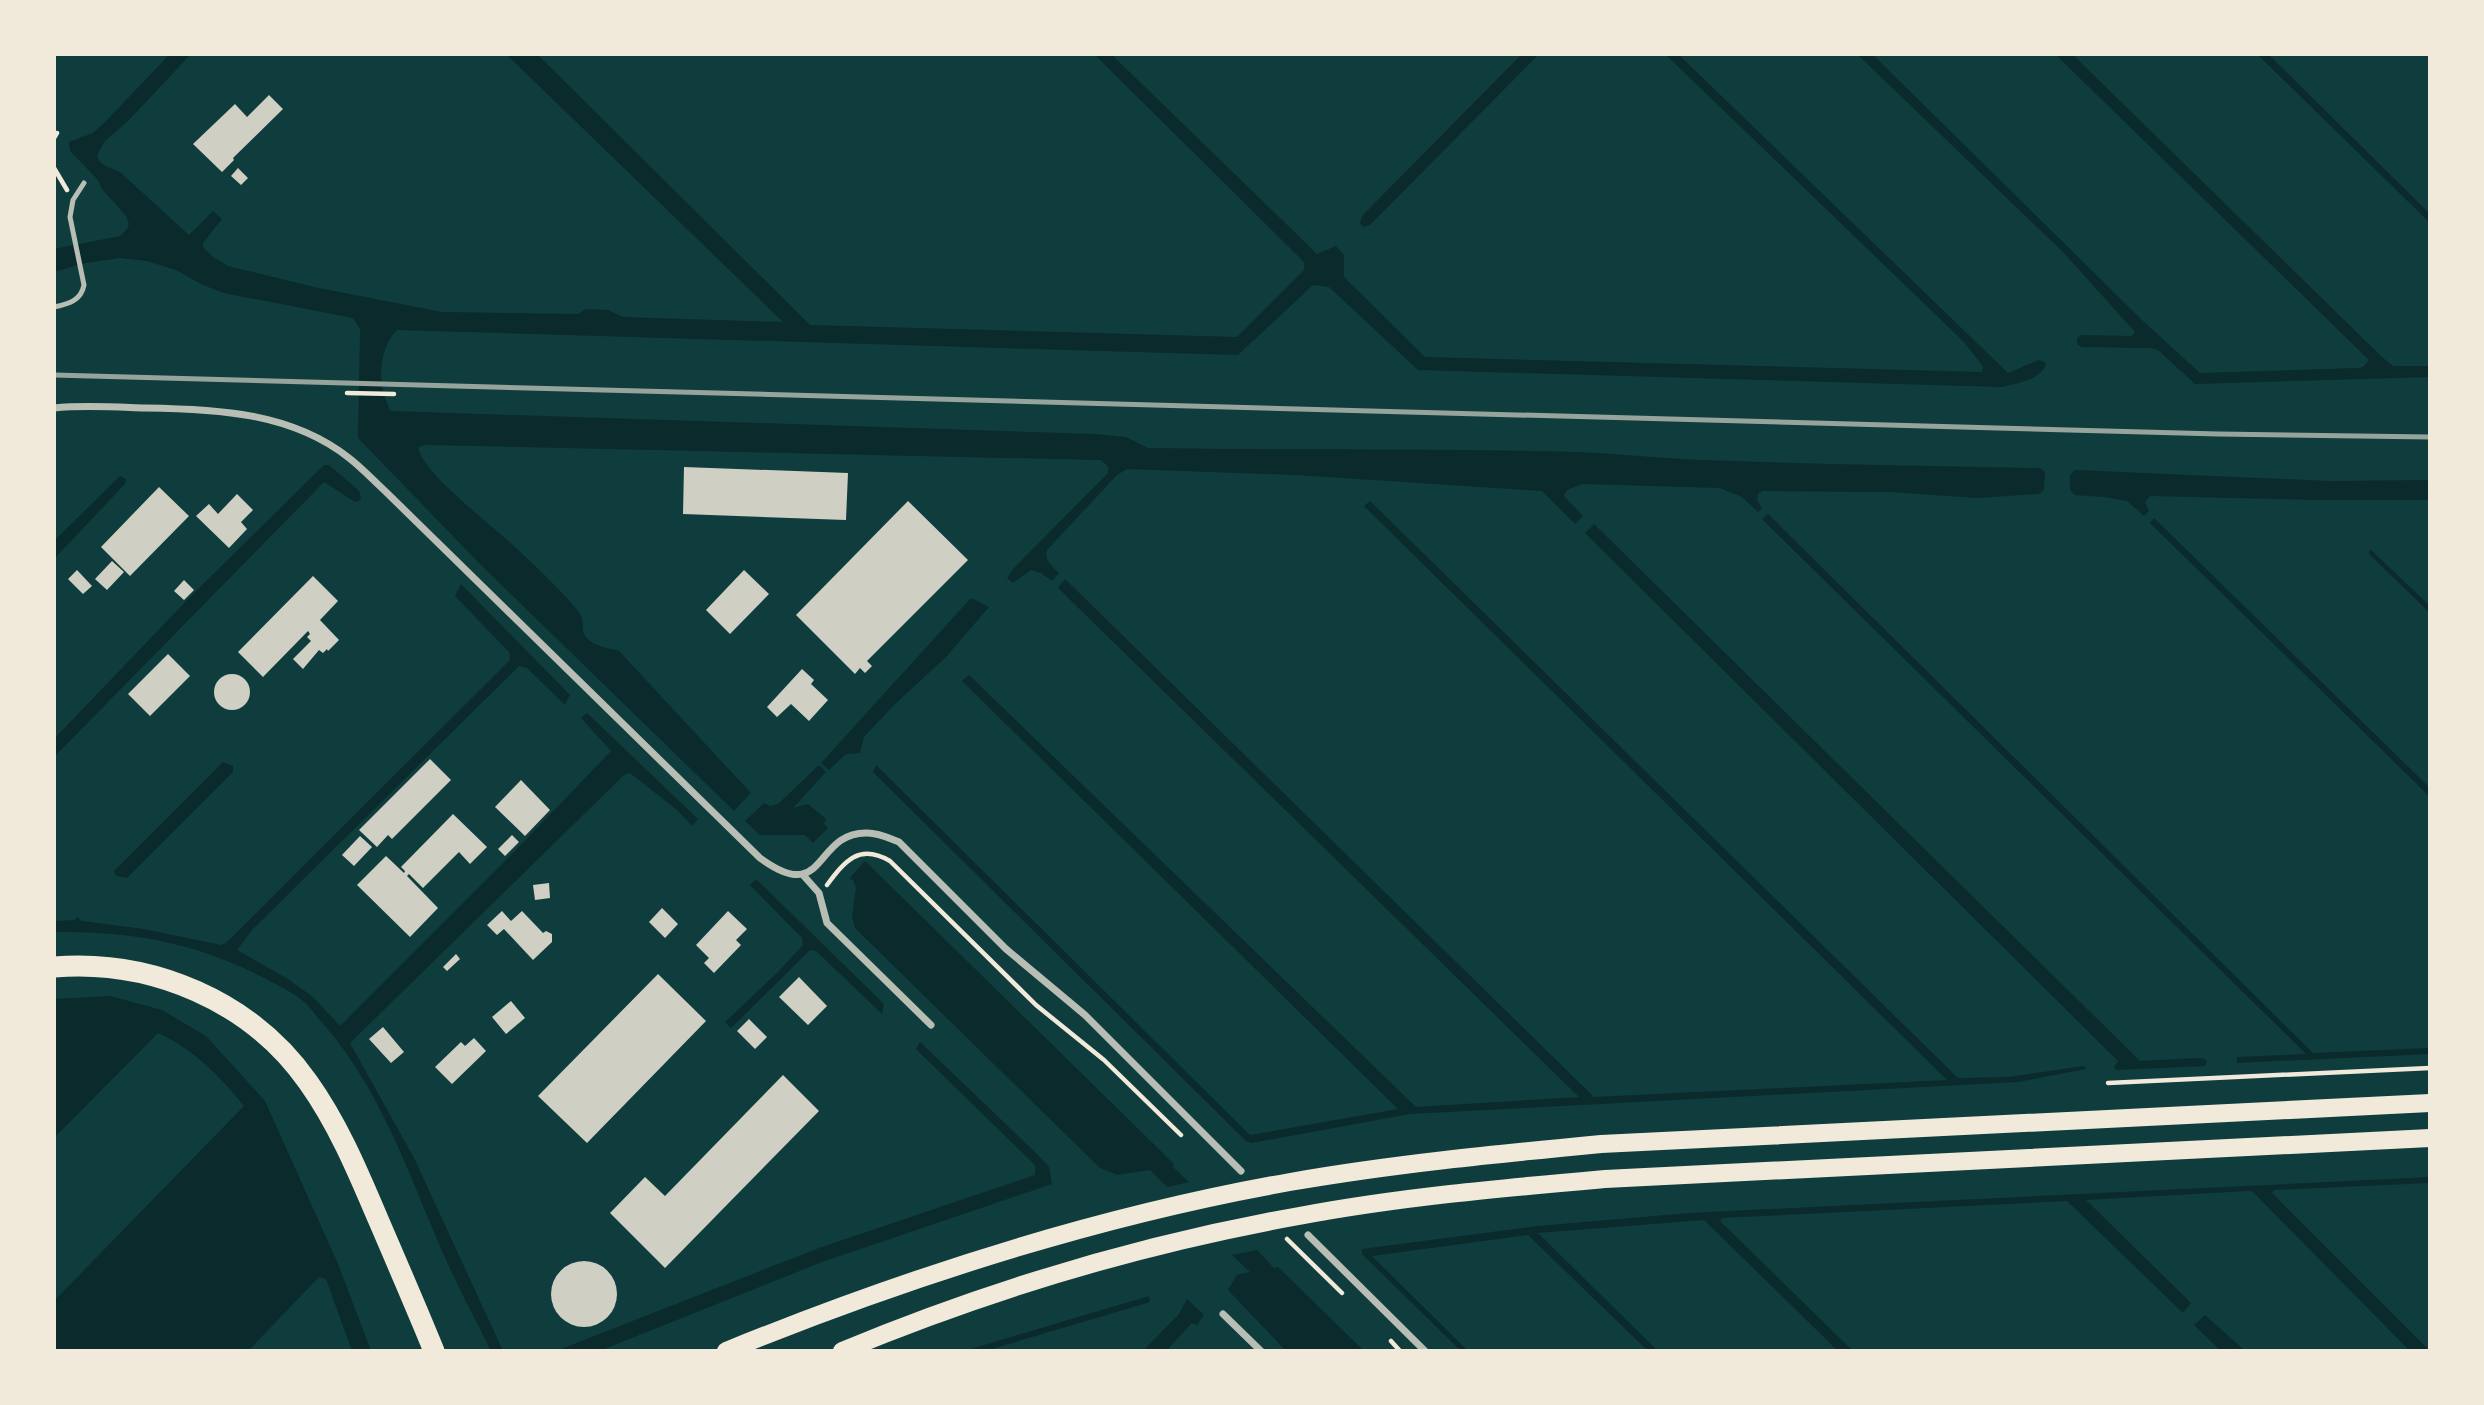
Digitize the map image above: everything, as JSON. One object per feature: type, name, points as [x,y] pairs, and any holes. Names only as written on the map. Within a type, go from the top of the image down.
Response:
[{"type":"highway","points":[[54,967],[108,967],[144,972],[172,981],[198,991],[234,1012],[285,1054],[307,1079],[337,1128],[434,1351]]},
{"type":"main road","points":[[726,1351],[888,1289],[1033,1243],[1188,1203],[1290,1182],[1372,1170],[1473,1156],[1601,1144],[2430,1103]]},
{"type":"main road","points":[[842,1351],[957,1305],[1110,1258],[1286,1218],[1373,1204],[1605,1179],[2430,1138]]},
{"type":"street","points":[[54,408],[167,408],[254,414],[328,444],[349,458],[385,491],[760,858],[779,872],[803,875],[839,842],[854,835],[865,832],[880,834],[899,842],[1006,949],[1084,1015],[1241,1171]]},
{"type":"street","points":[[803,875],[819,893],[827,923],[931,1025]]},
{"type":"street","points":[[1308,1235],[1425,1351]]},
{"type":"street","points":[[1223,1314],[1261,1351]]},
{"type":"lane","points":[[54,307],[75,300],[83,293],[84,285],[70,217],[73,200],[84,183]]},
{"type":"path","points":[[54,167],[73,200]]},
{"type":"path","points":[[347,393],[394,394]]},
{"type":"path","points":[[819,893],[839,869],[855,856],[872,853],[890,861],[1036,1005],[1104,1060],[1183,1137]]},
{"type":"path","points":[[2108,1083],[2430,1068]]},
{"type":"path","points":[[1287,1239],[1347,1297]]},
{"type":"water","points":[[170,54],[191,54],[127,122],[105,141],[97,155],[101,162],[121,173],[189,235],[213,211],[222,219],[203,243],[203,247],[228,266],[314,287],[442,312],[578,314],[586,309],[608,310],[623,317],[783,322],[506,54],[537,54],[810,325],[1237,337],[1304,270],[1304,262],[1094,54],[1111,54],[1317,254],[1336,246],[1344,255],[1344,277],[1425,357],[1982,372],[1983,366],[1964,342],[1665,54],[1678,54],[2008,373],[2039,360],[2046,363],[2044,369],[2028,380],[2002,387],[1418,370],[1329,287],[1313,285],[1238,355],[397,330],[390,338],[383,358],[383,391],[391,411],[1095,434],[1126,437],[1148,448],[1576,452],[1744,461],[2040,468],[2045,472],[2044,490],[2039,494],[1977,498],[1890,492],[1762,491],[1758,494],[1757,500],[1762,508],[1758,512],[1742,497],[1720,488],[1582,484],[1567,490],[1564,496],[1583,516],[1575,524],[1542,491],[1296,475],[1127,469],[1117,475],[1047,550],[1051,566],[1059,573],[1052,581],[1031,570],[1013,583],[1007,578],[1014,568],[1108,473],[1108,466],[1101,460],[426,445],[418,447],[422,458],[444,484],[570,601],[581,616],[586,637],[595,644],[619,651],[751,793],[734,811],[480,564],[358,438],[360,329],[353,318],[224,293],[176,270],[147,261],[120,258],[86,263],[54,272],[54,249],[120,236],[129,224],[126,216],[102,189],[98,180],[70,151],[69,142],[93,133]]},
{"type":"water","points":[[1522,54],[1539,54],[1370,225],[1363,227],[1360,223],[1362,216]]},
{"type":"water","points":[[1857,54],[1872,54],[2142,320],[2200,373],[2357,368],[2363,367],[2369,360],[2055,54],[2072,54],[2382,357],[2393,366],[2430,366],[2430,377],[2195,384],[2158,350],[2082,347],[2077,344],[2077,338],[2081,335],[2132,336],[2135,332],[2063,252]]},
{"type":"water","points":[[2257,54],[2268,54],[2430,214],[2430,223]]},
{"type":"water","points":[[324,465],[329,465],[357,489],[361,500],[355,502],[324,482],[54,757],[54,739],[190,597]]},
{"type":"water","points":[[2075,470],[2330,481],[2430,480],[2430,500],[2150,496],[2145,502],[2149,511],[2144,516],[2127,501],[2075,495],[2070,490],[2070,475]]},
{"type":"water","points":[[120,476],[126,479],[125,484],[54,559],[54,541]]},
{"type":"water","points":[[1370,501],[1958,1078],[2008,1077],[2084,1066],[2086,1069],[2018,1082],[1410,1114],[1252,1143],[1246,1141],[873,772],[876,765],[1250,1135],[1398,1109],[962,681],[969,675],[1416,1107],[1579,1097],[1058,588],[1065,579],[1594,1097],[1947,1080],[1364,506]]},
{"type":"water","points":[[1768,514],[2313,1053],[2430,1048],[2430,1054],[2237,1063],[2237,1057],[2306,1054],[1762,519]]},
{"type":"water","points":[[2154,518],[2430,788],[2430,797],[2150,523]]},
{"type":"water","points":[[1594,524],[2140,1061],[2197,1058],[2205,1059],[2205,1066],[2116,1070],[2114,1067],[2118,1061],[1585,533]]},
{"type":"water","points":[[2370,549],[2430,606],[2430,613],[2369,554]]},
{"type":"water","points":[[461,584],[570,695],[565,705],[527,668],[519,666],[252,930],[237,950],[288,979],[313,997],[340,1026],[611,751],[581,718],[587,713],[698,819],[692,826],[677,810],[630,773],[624,775],[350,1043],[414,1158],[503,1351],[491,1351],[453,1275],[398,1146],[366,1083],[347,1054],[304,1002],[285,989],[238,966],[188,947],[110,934],[54,932],[54,921],[75,920],[77,917],[82,921],[144,929],[221,945],[226,943],[510,660],[509,652],[455,596]]},
{"type":"water","points":[[971,598],[989,607],[946,657],[864,737],[860,753],[846,754],[829,770],[821,763]]},
{"type":"water","points":[[223,762],[233,766],[233,772],[127,878],[116,876],[114,871]]},
{"type":"water","points":[[819,765],[826,772],[793,808],[808,804],[826,819],[824,824],[828,828],[813,843],[805,835],[760,835],[745,821],[764,803],[770,806],[778,804]]},
{"type":"water","points":[[865,861],[1175,1165],[1172,1166],[1189,1182],[1167,1187],[1150,1170],[1117,1175],[1100,1168],[855,928],[852,917],[856,888],[853,880],[849,879]]},
{"type":"water","points":[[756,879],[884,1004],[882,1014],[816,951],[810,950],[731,1028],[725,1022],[803,945],[802,938],[750,885]]},
{"type":"water","points":[[110,996],[162,1010],[206,1036],[265,1101],[338,1264],[371,1351],[352,1351],[326,1279],[319,1277],[248,1351],[54,1351],[54,1301],[244,1106],[205,1064],[171,1039],[158,1033],[54,1138],[54,999]]},
{"type":"water","points":[[920,1042],[1037,1154],[1049,1167],[1052,1184],[822,1262],[599,1351],[556,1351],[819,1248],[1035,1175],[1035,1165],[916,1049]]},
{"type":"water","points":[[2430,1177],[2430,1183],[2274,1190],[2272,1193],[2430,1351],[2410,1351],[2253,1192],[2249,1191],[2086,1200],[2191,1303],[2183,1313],[2067,1201],[1722,1218],[1720,1221],[1853,1351],[1838,1351],[1704,1220],[1538,1233],[1658,1351],[1648,1351],[1528,1235],[1372,1256],[1468,1351],[1461,1351],[1362,1254],[1362,1249],[1538,1226],[1689,1213]]},
{"type":"water","points":[[1257,1250],[1364,1351],[1286,1351],[1228,1290],[1237,1275],[1250,1272],[1232,1255]]},
{"type":"water","points":[[1149,1296],[1150,1302],[985,1351],[964,1351]]},
{"type":"water","points":[[1187,1299],[1204,1315],[1197,1325],[1192,1323],[1166,1351],[1143,1351],[1179,1314]]},
{"type":"water","points":[[2205,1315],[2242,1348],[2242,1351],[2221,1351],[2194,1325]]},
{"type":"building","points":[[269,95],[283,109],[222,172],[193,144],[235,104],[247,117]]},
{"type":"building","points":[[238,168],[248,178],[241,185],[231,176]]},
{"type":"building","points":[[684,467],[848,473],[846,520],[683,514]]},
{"type":"building","points":[[159,487],[189,516],[130,576],[101,547]]},
{"type":"building","points":[[237,494],[253,510],[241,522],[247,529],[229,548],[196,516],[209,504],[218,514]]},
{"type":"building","points":[[908,501],[968,560],[867,661],[872,666],[865,673],[860,668],[855,674],[796,615]]},
{"type":"building","points":[[112,561],[124,572],[107,590],[95,579]]},
{"type":"building","points":[[77,570],[92,586],[83,594],[68,579]]},
{"type":"building","points":[[744,570],[769,594],[730,634],[706,610]]},
{"type":"building","points":[[313,576],[338,601],[320,620],[339,640],[328,651],[327,649],[323,653],[319,650],[303,669],[293,659],[311,641],[307,637],[310,634],[308,631],[263,677],[238,652]]},
{"type":"building","points":[[184,580],[194,590],[184,600],[174,591]]},
{"type":"building","points":[[168,654],[190,676],[150,716],[128,694]]},
{"type":"building","points":[[802,669],[814,680],[811,684],[828,700],[809,721],[791,704],[777,717],[767,707]]},
{"type":"building","points":[[232,674],[245,679],[250,692],[245,705],[232,710],[219,705],[214,692],[219,679]]},
{"type":"building","points":[[430,759],[451,780],[392,839],[388,835],[377,847],[359,830]]},
{"type":"building","points":[[521,780],[550,810],[525,836],[495,807]]},
{"type":"building","points":[[453,814],[487,847],[470,864],[459,852],[423,888],[409,874],[407,876],[438,908],[410,937],[357,885],[386,856],[404,873],[401,867]]},
{"type":"building","points":[[512,835],[519,842],[505,856],[498,849]]},
{"type":"building","points":[[360,836],[372,847],[354,866],[342,855]]},
{"type":"building","points":[[549,883],[550,898],[535,900],[533,885]]},
{"type":"building","points":[[662,908],[678,924],[665,938],[649,922]]},
{"type":"building","points":[[502,911],[511,921],[522,911],[543,933],[546,931],[552,934],[552,942],[533,960],[504,929],[497,935],[487,925]]},
{"type":"building","points":[[728,911],[747,929],[736,940],[741,945],[714,973],[704,963],[709,958],[696,945]]},
{"type":"building","points":[[456,954],[460,959],[447,971],[443,967]]},
{"type":"building","points":[[658,974],[706,1021],[587,1143],[538,1096]]},
{"type":"building","points":[[799,977],[827,1006],[808,1025],[779,997]]},
{"type":"building","points":[[511,1001],[525,1018],[506,1034],[492,1017]]},
{"type":"building","points":[[749,1019],[767,1037],[755,1049],[737,1031]]},
{"type":"building","points":[[383,1027],[404,1052],[391,1063],[369,1039]]},
{"type":"building","points":[[474,1038],[486,1051],[452,1084],[435,1067],[461,1042],[465,1046]]},
{"type":"building","points":[[783,1075],[819,1111],[665,1268],[610,1213],[645,1177],[665,1196]]},
{"type":"building","points":[[584,1261],[597,1263],[612,1276],[617,1294],[615,1307],[602,1322],[584,1327],[571,1325],[556,1312],[551,1294],[553,1281],[566,1266]]},
{"type":"railway","points":[[54,375],[2218,434],[2430,437]]}]
